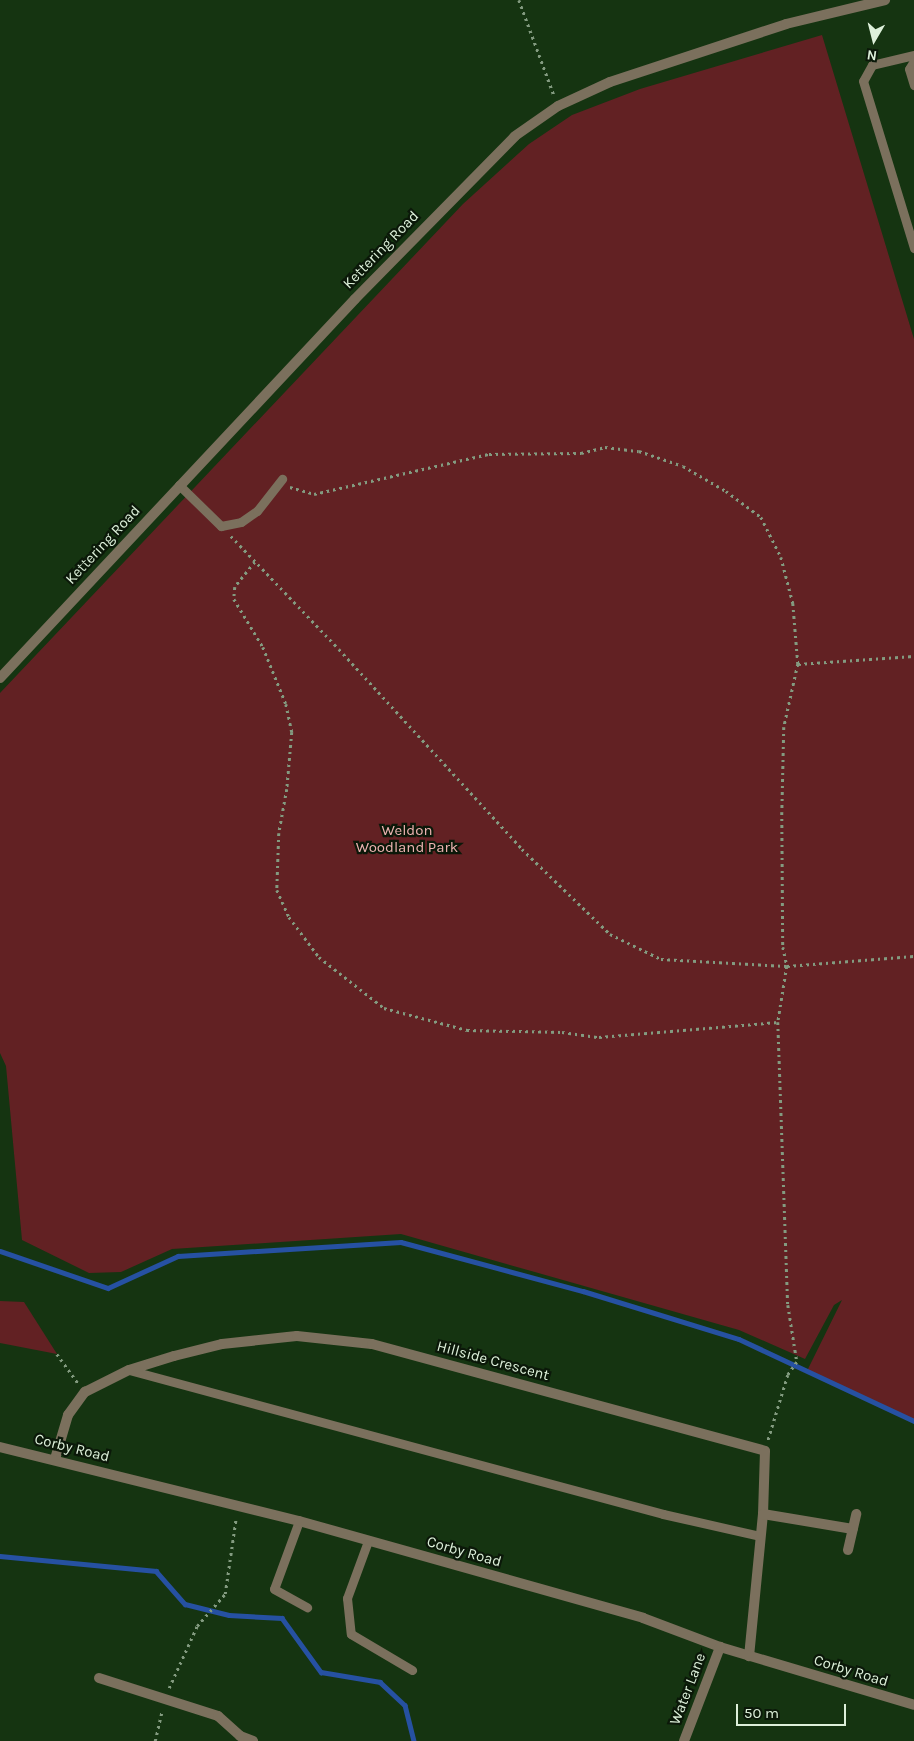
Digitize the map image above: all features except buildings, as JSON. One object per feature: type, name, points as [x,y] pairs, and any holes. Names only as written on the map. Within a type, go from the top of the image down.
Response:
[{"type":"street","name":"Kettering Road","points":[[0,678],[179,485],[463,187],[515,136],[558,106],[610,82],[674,59],[786,24],[885,0]]},
{"type":"street","name":"Hillside Crescent","points":[[54,1459],[68,1415],[85,1392],[129,1370],[222,1344],[297,1336],[372,1344],[765,1451]]},
{"type":"street","name":"Corby Road","points":[[0,1447],[299,1521],[643,1618],[720,1647],[914,1705]]},
{"type":"street","points":[[749,1656],[763,1514],[765,1451]]},
{"type":"street","points":[[763,1514],[853,1529]]},
{"type":"street","points":[[848,1550],[856,1514]]},
{"type":"street","name":"Water Lane","points":[[684,1741],[720,1647]]},
{"type":"street","points":[[99,1678],[165,1696],[218,1716],[240,1736],[253,1741]]},
{"type":"lane","points":[[914,55],[872,65],[863,81],[914,248]]},
{"type":"lane","points":[[914,61],[909,69],[914,85]]},
{"type":"lane","points":[[179,485],[222,526],[241,522],[257,511],[282,479]]},
{"type":"lane","points":[[129,1370],[643,1509],[760,1536]]},
{"type":"lane","points":[[299,1521],[274,1589],[307,1607]]},
{"type":"lane","points":[[368,1541],[348,1598],[351,1634],[412,1670]]},
{"type":"path","points":[[519,0],[558,106]]},
{"type":"path","points":[[282,479],[294,490],[314,494],[489,454],[581,453],[605,448],[639,451],[674,463],[726,491],[761,516],[781,557],[793,603],[798,664],[784,727],[783,947],[787,966],[778,1022],[788,1305],[797,1362],[788,1375],[765,1451]]},
{"type":"path","points":[[222,526],[339,649],[522,849],[610,934],[661,959],[787,966],[914,956]]},
{"type":"path","points":[[255,562],[235,587],[234,599],[263,647],[286,704],[292,732],[288,789],[279,833],[278,890],[289,917],[319,957],[384,1008],[467,1030],[562,1032],[599,1037],[778,1022]]},
{"type":"path","points":[[798,664],[914,656]]},
{"type":"path","points":[[57,1354],[85,1392]]},
{"type":"path","points":[[155,1741],[165,1696],[197,1626],[225,1594],[238,1507]]},
{"type":"green space","name":"Weldon Woodland Park","points":[[822,35],[914,339],[914,1421],[807,1371],[842,1300],[834,1305],[805,1359],[739,1330],[401,1234],[172,1249],[121,1272],[89,1273],[22,1240],[6,1066],[0,1053],[0,693],[463,204],[529,144],[572,115],[640,89]]},
{"type":"green space","points":[[0,1301],[24,1302],[57,1354],[0,1343]]},
{"type":"waterway","points":[[0,1251],[108,1288],[178,1256],[401,1242],[583,1291],[739,1339],[914,1421]]},
{"type":"waterway","points":[[0,1556],[156,1571],[185,1604],[229,1615],[282,1618],[321,1672],[380,1682],[405,1705],[414,1741]]}]
